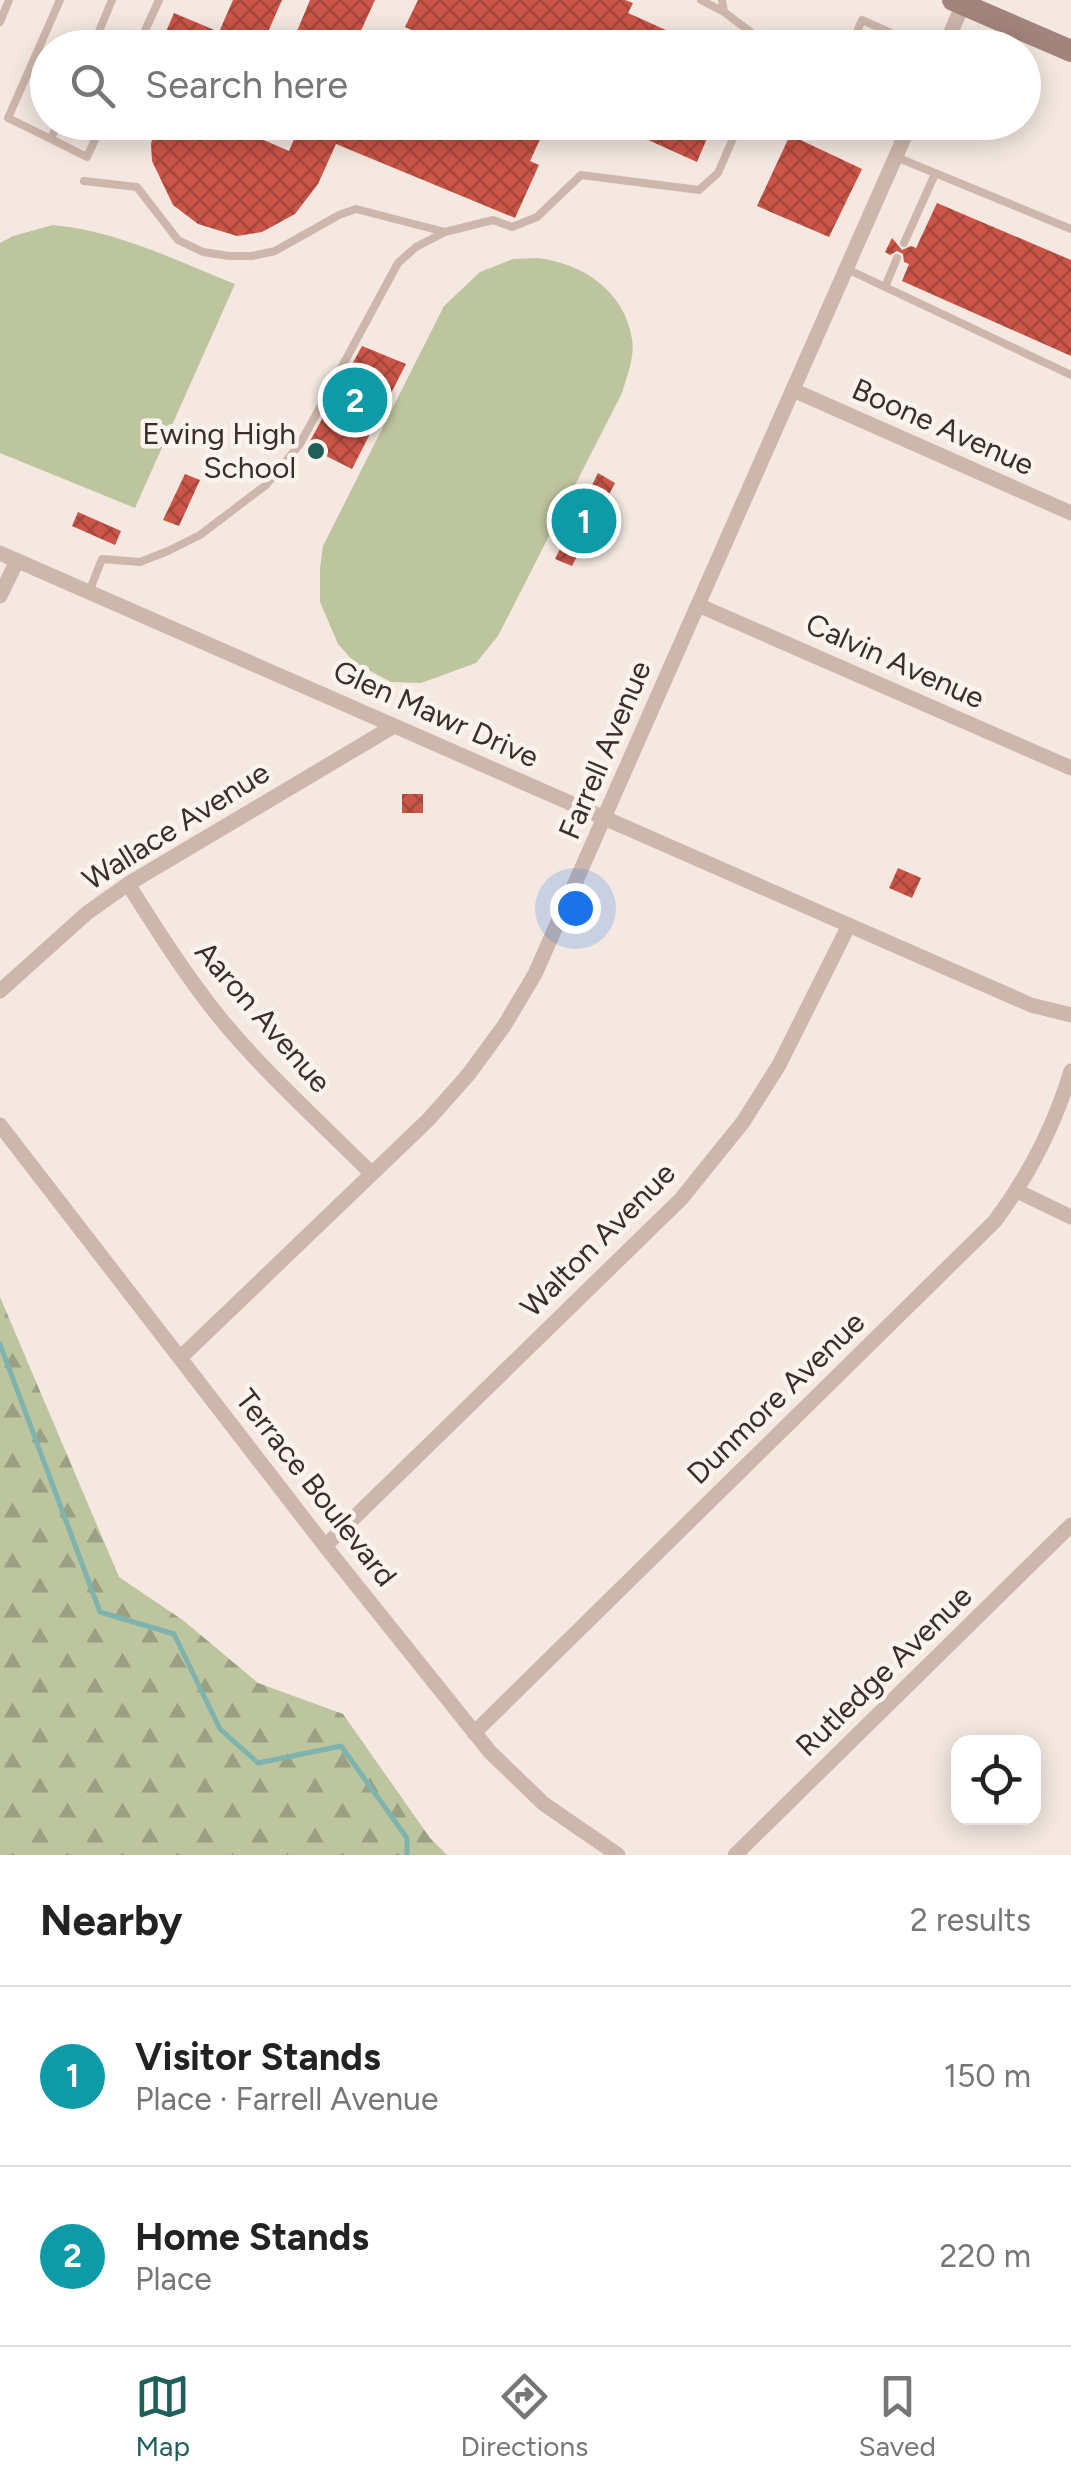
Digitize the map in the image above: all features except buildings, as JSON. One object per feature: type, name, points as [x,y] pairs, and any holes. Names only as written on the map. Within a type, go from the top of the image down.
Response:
[{"type":"main road","points":[[961,2],[1024,30]]},
{"type":"main road","points":[[1041,38],[1071,51]]},
{"type":"street","points":[[951,30],[961,2]]},
{"type":"street","name":"Farrell Avenue","points":[[180,1358],[428,1120],[504,1026],[550,946],[904,140]]},
{"type":"street","name":"Boone Avenue","points":[[793,390],[1071,513]]},
{"type":"street","name":"Glen Mawr Drive","points":[[0,553],[1032,1006],[1071,1015]]},
{"type":"street","points":[[0,596],[17,561]]},
{"type":"street","name":"Calvin Avenue","points":[[698,605],[1071,768]]},
{"type":"street","name":"Wallace Avenue","points":[[0,991],[87,914],[128,884],[394,726]]},
{"type":"street","name":"Aaron Avenue","points":[[128,884],[177,962],[220,1018],[372,1174]]},
{"type":"street","name":"Walton Avenue","points":[[325,1546],[682,1199],[714,1162],[779,1065],[849,926]]},
{"type":"street","name":"Dunmore Avenue","points":[[474,1733],[965,1252],[1018,1191],[1045,1143],[1071,1071]]},
{"type":"street","name":"Terrace Boulevard","points":[[0,1124],[474,1733],[515,1780],[618,1855]]},
{"type":"street","points":[[1018,1191],[1071,1216]]},
{"type":"street","name":"Rutledge Avenue","points":[[736,1855],[1071,1525]]},
{"type":"lane","points":[[0,22],[9,0]]},
{"type":"lane","points":[[46,30],[60,0]]},
{"type":"lane","points":[[100,30],[112,0]]},
{"type":"lane","points":[[145,30],[159,0]]},
{"type":"lane","points":[[701,0],[748,30]]},
{"type":"lane","points":[[722,0],[724,12]]},
{"type":"lane","points":[[858,30],[862,20],[884,30]]},
{"type":"lane","points":[[30,62],[4,116],[30,129]]},
{"type":"lane","points":[[53,140],[87,157],[95,140]]},
{"type":"lane","points":[[89,592],[102,559],[140,562],[200,535],[266,485],[290,460],[398,263],[416,247],[445,232],[494,220],[512,227],[537,217],[581,175],[699,190],[718,173],[732,140]]},
{"type":"lane","points":[[896,158],[1071,230]]},
{"type":"lane","points":[[904,244],[934,174]]},
{"type":"lane","points":[[84,181],[137,187],[178,240],[203,252],[229,256],[275,251],[339,215],[356,210],[445,232]]},
{"type":"lane","points":[[885,287],[897,258]]},
{"type":"lane","points":[[846,269],[1071,375]]},
{"type":"green space","points":[[53,225],[123,240],[235,284],[135,508],[0,453],[0,243]]},
{"type":"green space","points":[[538,258],[585,273],[611,293],[620,307],[633,346],[622,393],[498,636],[476,663],[421,683],[391,682],[355,663],[338,644],[320,602],[323,546],[444,306],[480,272],[513,259]]},
{"type":"green space","points":[[0,1297],[119,1577],[184,1621],[258,1683],[343,1714],[430,1838],[447,1855],[0,1855]]},
{"type":"waterway","points":[[0,1344],[100,1612],[174,1634],[220,1729],[258,1763],[341,1746],[407,1838],[407,1855]]},
{"type":"place","name":"Home Stands","points":[[355,400]]},
{"type":"place","name":"Ewing High School","points":[[316,451]]},
{"type":"place","name":"Visitor Stands","points":[[584,521]]}]
